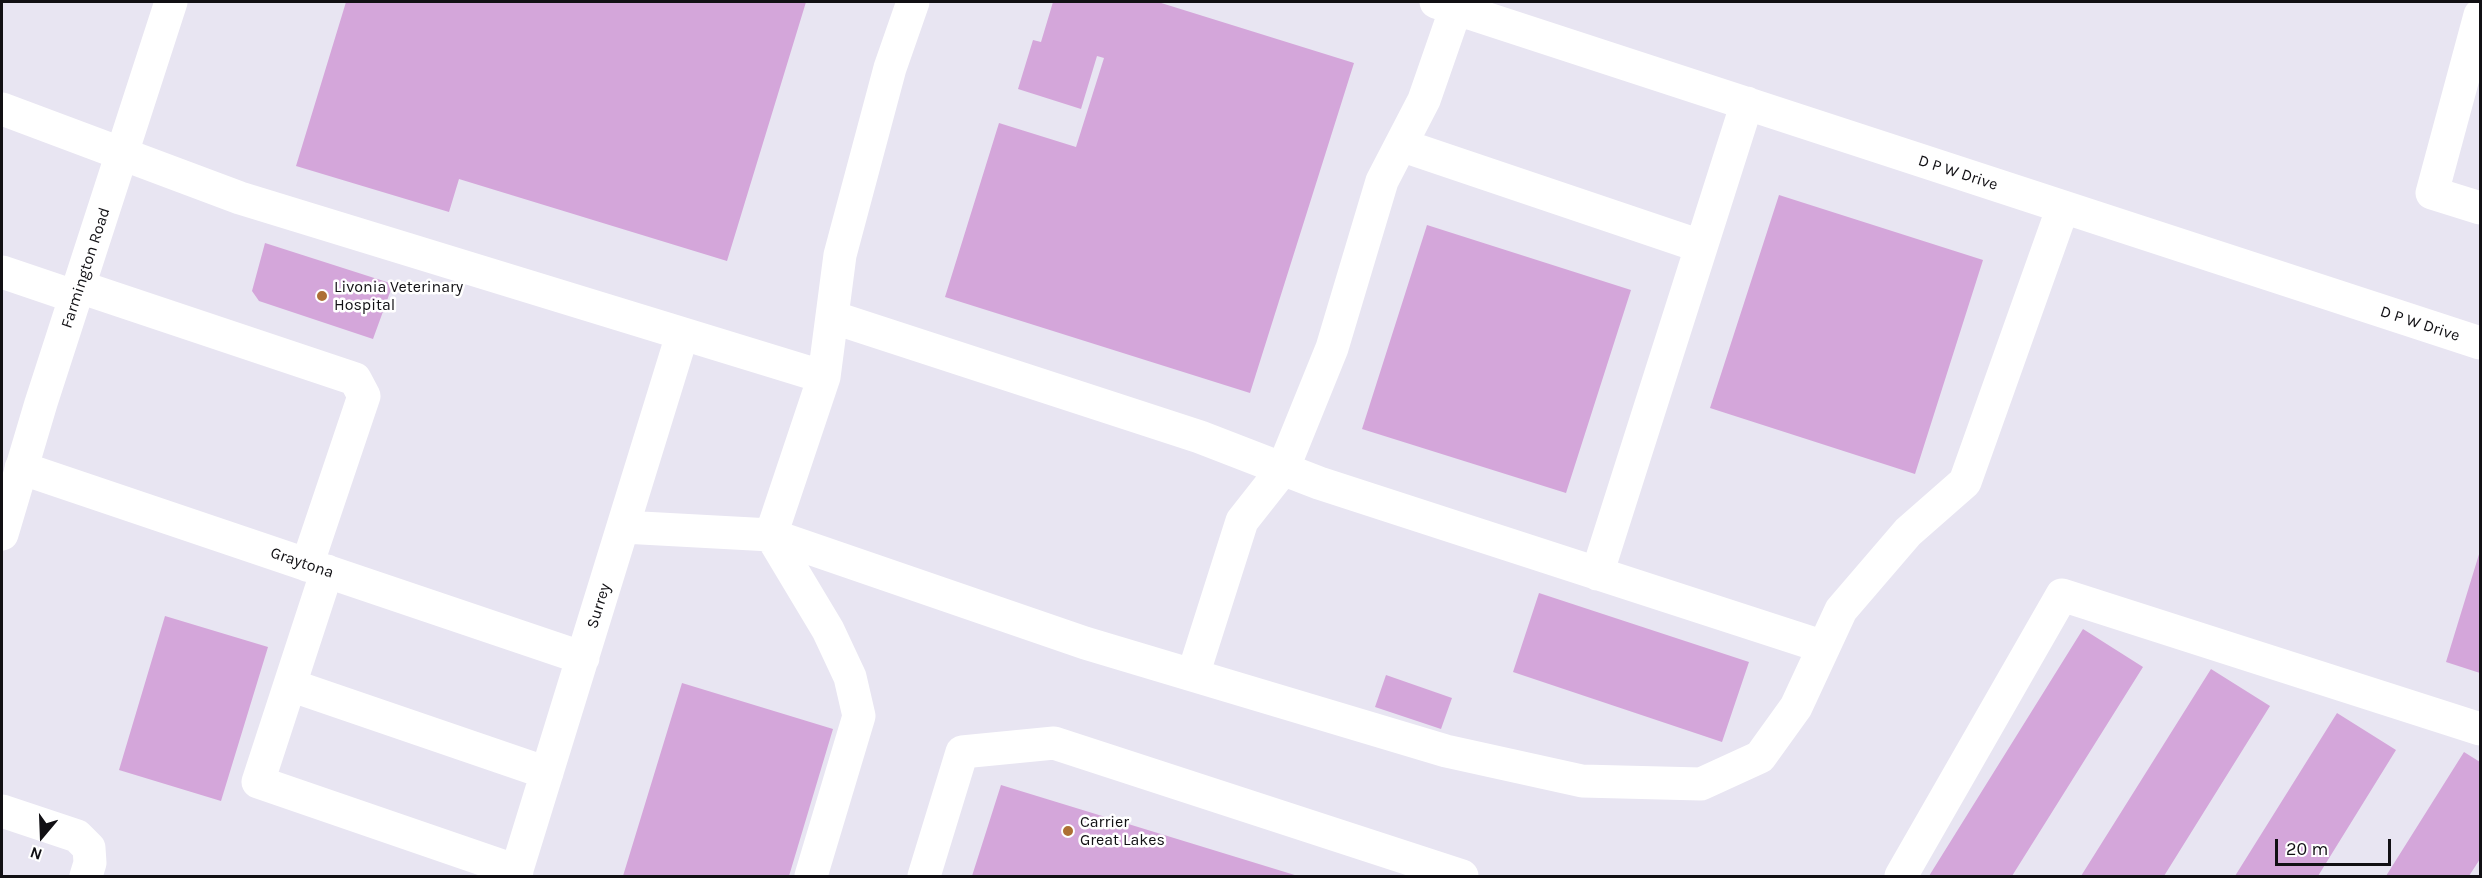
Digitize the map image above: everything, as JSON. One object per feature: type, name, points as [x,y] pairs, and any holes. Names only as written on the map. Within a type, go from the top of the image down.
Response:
[{"type":"street","name":"Farmington Road","points":[[2,534],[21,468],[171,2]]},
{"type":"street","points":[[812,876],[859,716],[850,677],[828,630],[771,536],[824,377],[840,255],[890,68],[913,2]]},
{"type":"street","points":[[1193,675],[1242,521],[1283,469],[1332,348],[1382,181],[1424,100],[1446,5]]},
{"type":"street","name":"D P W Drive","points":[[1446,5],[2481,343]]},
{"type":"street","points":[[2481,15],[2432,193],[2481,208]]},
{"type":"street","points":[[1597,574],[1747,103]]},
{"type":"street","points":[[2,109],[240,198],[824,377]]},
{"type":"street","points":[[1401,145],[1700,246]]},
{"type":"street","points":[[623,527],[771,536],[1085,643],[1446,751],[1571,778],[1701,784],[1760,758],[1796,707],[1841,610],[1908,532],[1965,482],[2063,207]]},
{"type":"street","points":[[2,272],[78,292],[355,379],[363,396],[317,568],[290,685],[258,782],[516,874]]},
{"type":"street","points":[[832,317],[1200,437],[1283,469],[1597,574],[1824,647]]},
{"type":"street","name":"Surrey","points":[[516,874],[682,334]]},
{"type":"street","name":"Graytona","points":[[21,468],[583,658]]},
{"type":"street","points":[[1901,876],[2062,595],[2481,729]]},
{"type":"street","points":[[290,685],[547,773]]},
{"type":"street","points":[[924,876],[962,752],[1054,743],[1462,876]]},
{"type":"street","points":[[2,811],[77,836],[89,848],[90,863],[86,876]]},
{"type":"building","points":[[346,2],[806,2],[727,261],[459,179],[449,212],[296,166]]},
{"type":"building","points":[[1053,2],[1158,2],[1354,63],[1250,393],[945,297],[999,123],[1076,147],[1104,58],[1097,56],[1081,109],[1018,89],[1033,40],[1041,42]]},
{"type":"building","points":[[1779,195],[1983,260],[1915,474],[1710,408]]},
{"type":"building","points":[[1427,225],[1631,290],[1566,493],[1362,429]]},
{"type":"building","name":"Livonia Veterinary Hospital","points":[[265,243],[393,284],[373,339],[259,301],[252,291]]},
{"type":"building","points":[[2480,551],[2480,673],[2446,662]]},
{"type":"building","points":[[1539,593],[1749,662],[1722,742],[1513,672]]},
{"type":"building","points":[[165,616],[268,647],[221,801],[119,770]]},
{"type":"building","points":[[2083,629],[2143,667],[2012,876],[1929,876]]},
{"type":"building","points":[[2211,669],[2270,706],[2164,876],[2081,876]]},
{"type":"building","points":[[1386,675],[1452,698],[1441,729],[1375,707]]},
{"type":"building","points":[[682,683],[833,729],[789,876],[623,876]]},
{"type":"building","points":[[2337,713],[2396,750],[2318,876],[2235,876]]},
{"type":"building","points":[[2464,752],[2480,762],[2480,859],[2469,876],[2386,876]]},
{"type":"building","name":"Carrier Great Lakes","points":[[1001,785],[1298,876],[972,876]]},
{"type":"place","name":"Livonia Veterinary Hospital","points":[[322,296]]},
{"type":"place","name":"Carrier Great Lakes","points":[[1068,831]]}]
